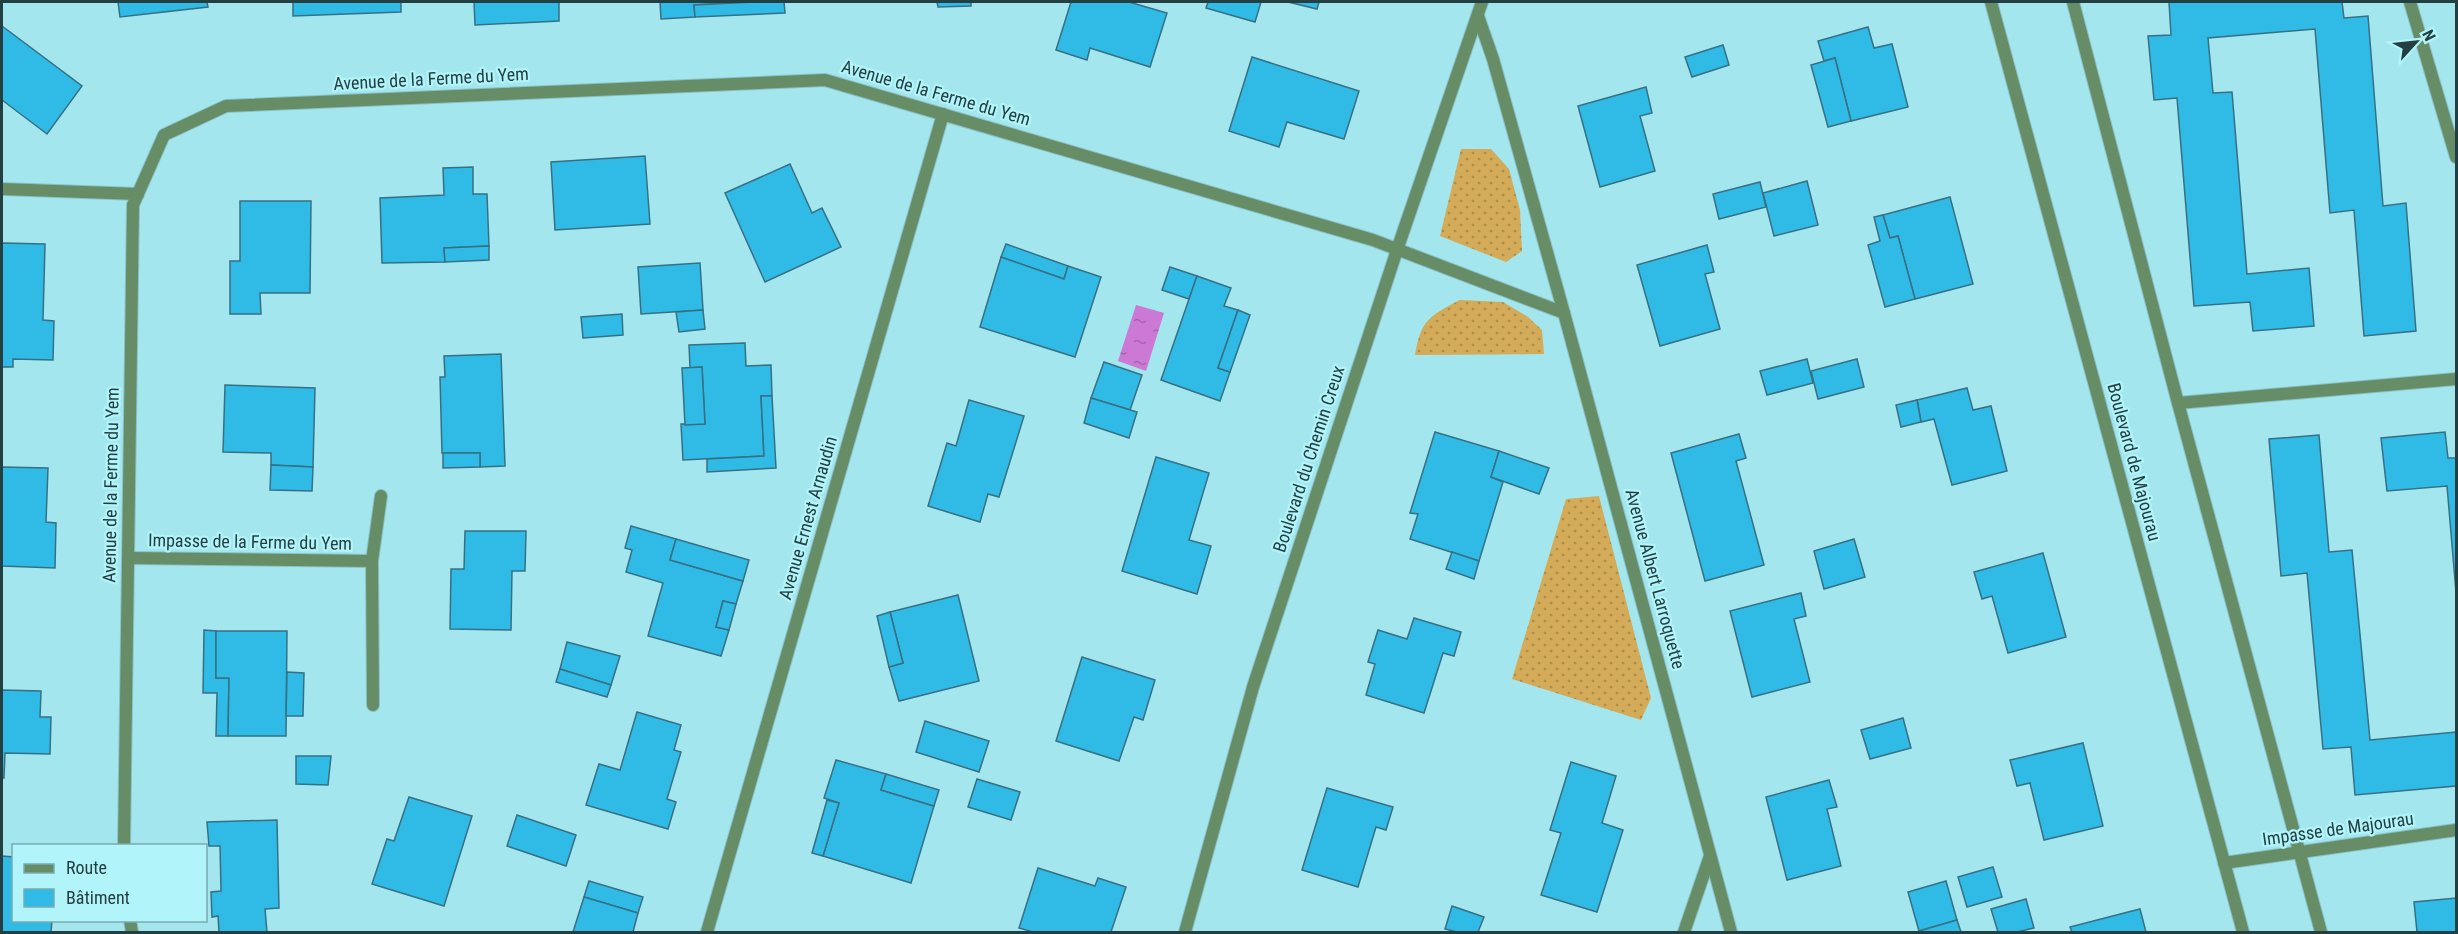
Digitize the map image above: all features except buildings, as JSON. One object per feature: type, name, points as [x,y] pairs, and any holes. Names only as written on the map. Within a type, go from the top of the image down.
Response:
[{"type":"street","name":"Boulevard du Chemin Creux","points":[[1185,933],[1253,687],[1398,247],[1482,2]]},
{"type":"street","name":"Boulevard de Majourau","points":[[1991,2],[2243,933]]},
{"type":"street","points":[[2073,2],[2321,933]]},
{"type":"street","points":[[2410,2],[2457,157]]},
{"type":"street","name":"Avenue Albert Larroquette","points":[[1478,16],[1493,59],[1564,313],[1731,933]]},
{"type":"street","name":"Avenue de la Ferme du Yem","points":[[124,844],[133,205],[164,135],[226,106],[825,80],[1398,247]]},
{"type":"street","name":"Avenue Ernest Arnaudin","points":[[707,933],[943,114]]},
{"type":"street","points":[[2,189],[138,194]]},
{"type":"street","points":[[1398,247],[1564,313]]},
{"type":"street","points":[[2178,403],[2457,379]]},
{"type":"street","name":"Impasse de la Ferme du Yem","points":[[373,705],[372,561],[381,496]]},
{"type":"street","name":"Impasse de la Ferme du Yem","points":[[128,558],[372,561]]},
{"type":"street","name":"Impasse de Majourau","points":[[2224,863],[2457,830]]},
{"type":"street","points":[[1684,933],[1710,855]]},
{"type":"shaded area","points":[[1461,149],[1491,149],[1509,169],[1520,210],[1522,251],[1506,262],[1440,236]]},
{"type":"shaded area","points":[[1460,300],[1503,302],[1528,317],[1542,330],[1544,354],[1415,355],[1420,334],[1428,320]]},
{"type":"shaded area","points":[[1599,496],[1651,698],[1641,720],[1512,679],[1566,499]]},
{"type":"water","points":[[1136,305],[1164,313],[1146,371],[1118,361]]}]
